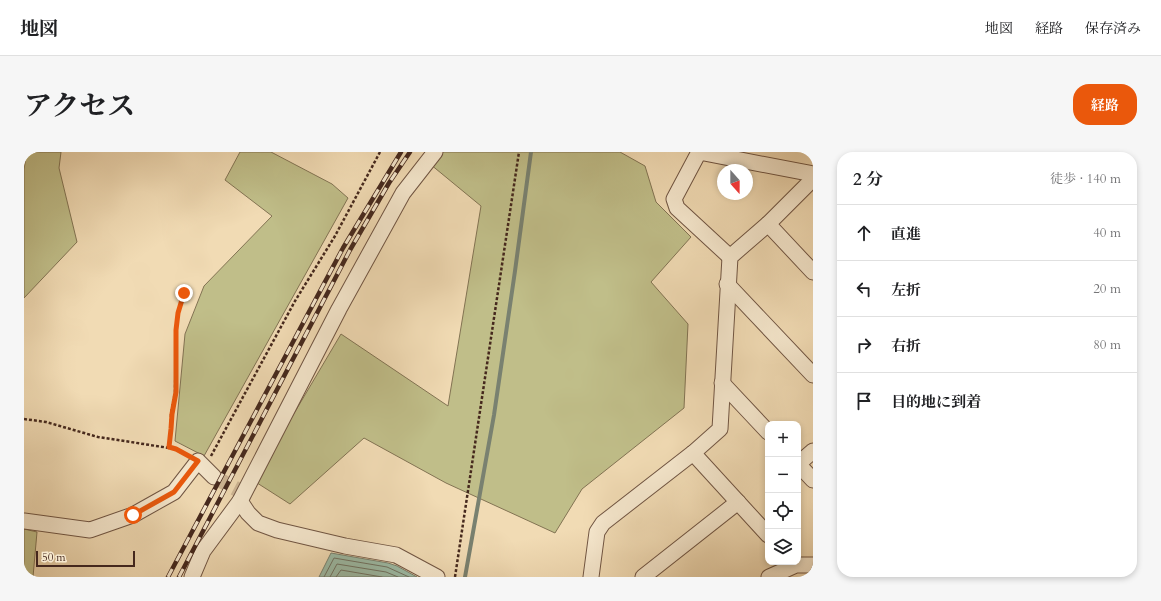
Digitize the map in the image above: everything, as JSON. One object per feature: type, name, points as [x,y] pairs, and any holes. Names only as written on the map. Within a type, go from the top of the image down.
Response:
[{"type":"street","points":[[192,577],[203,551],[240,501],[339,309],[403,193],[435,152]]},
{"type":"street","points":[[730,257],[677,208],[674,199],[699,152],[813,174]]},
{"type":"street","points":[[591,577],[597,532],[603,522],[692,453],[720,429],[727,284],[730,257],[768,224],[813,179]]},
{"type":"street","points":[[768,224],[813,272]]},
{"type":"street","points":[[727,284],[813,375]]},
{"type":"street","points":[[722,383],[765,429]]},
{"type":"street","points":[[801,461],[813,451]]},
{"type":"street","points":[[692,453],[765,532]]},
{"type":"street","points":[[801,467],[813,480]]},
{"type":"street","points":[[24,521],[90,530],[133,515],[174,492],[206,468]]},
{"type":"street","points":[[240,501],[248,513],[258,523],[277,530],[345,546],[396,555],[437,577]]},
{"type":"street","points":[[642,577],[738,502]]},
{"type":"street","points":[[801,564],[813,565]]},
{"type":"street","points":[[769,577],[792,565]]},
{"type":"path","points":[[24,419],[46,422],[98,437],[169,447],[176,449],[206,468],[295,301],[334,236],[380,152]]},
{"type":"path","points":[[455,577],[519,152]]},
{"type":"path","points":[[169,447],[176,392],[176,330],[178,313],[184,293]]},
{"type":"shaded area","points":[[27,152],[61,152],[59,168],[77,242],[24,298],[24,169]]},
{"type":"shaded area","points":[[240,152],[271,152],[332,184],[348,198],[204,456],[175,441],[185,334],[204,286],[272,216],[225,180]]},
{"type":"shaded area","points":[[439,152],[620,152],[645,166],[656,202],[691,237],[651,282],[688,324],[684,408],[582,489],[555,533],[446,483],[364,438],[290,504],[254,481],[341,334],[448,406],[481,206],[430,164]]},
{"type":"shaded area","points":[[24,529],[37,532],[33,577],[24,577]]},
{"type":"water","points":[[331,553],[388,563],[397,566],[417,577],[319,577]]},
{"type":"waterway","points":[[465,577],[494,415],[531,152]]},
{"type":"tunnel","points":[[214,477],[244,493]]},
{"type":"railway","points":[[168,577],[343,248],[401,152]]},
{"type":"railway","points":[[179,577],[350,250],[389,183],[410,152]]},
{"type":"route","points":[[133,515],[174,492],[198,461],[176,449],[169,447],[176,392],[176,330],[178,313],[184,293]]}]
